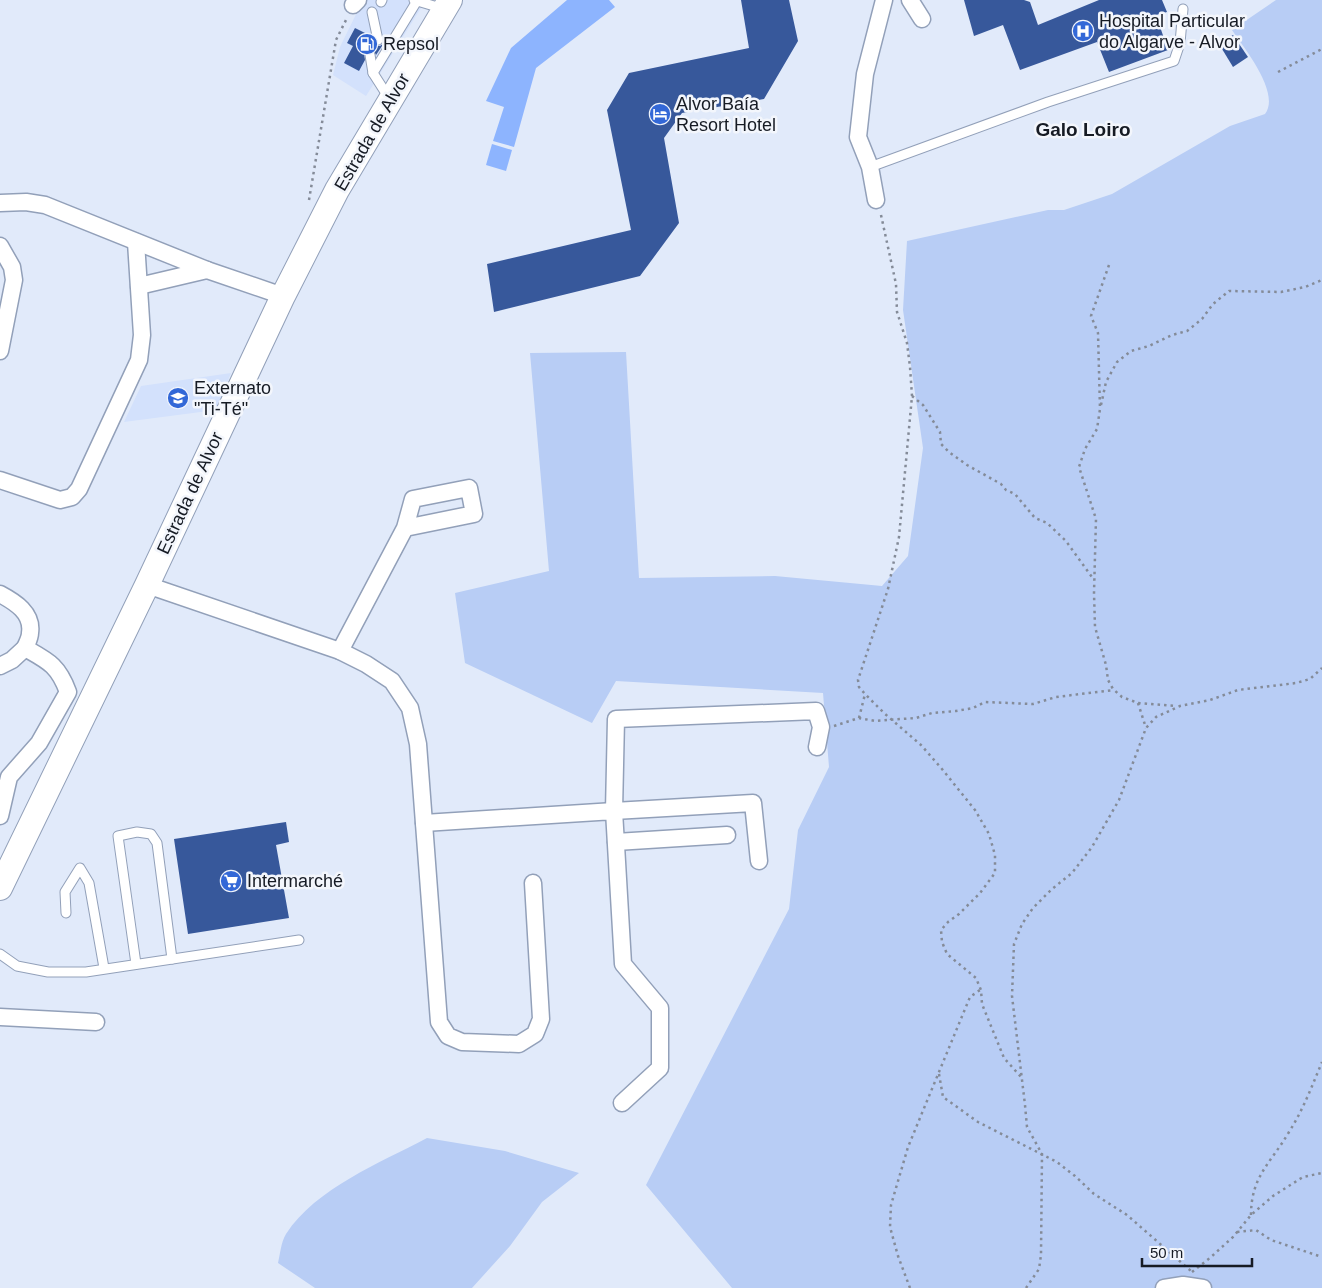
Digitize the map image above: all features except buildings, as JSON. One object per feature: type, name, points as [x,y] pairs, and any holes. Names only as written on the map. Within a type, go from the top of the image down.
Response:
[{"type":"street","points":[[876,200],[870,167],[858,138],[865,74],[884,0]]},
{"type":"street","points":[[910,0],[922,19]]},
{"type":"street","name":"Estrada de Alvor","points":[[0,888],[283,296],[337,190],[447,5]]},
{"type":"street","points":[[0,203],[26,202],[45,205],[207,270],[283,296]]},
{"type":"street","points":[[0,480],[60,500],[72,497],[78,489],[139,360],[142,335],[136,242]]},
{"type":"street","points":[[0,351],[14,280],[12,267],[1,249]]},
{"type":"street","points":[[139,286],[207,270]]},
{"type":"street","points":[[340,651],[404,528]]},
{"type":"street","points":[[146,585],[340,651],[366,664],[392,681],[410,708],[418,744],[439,1022],[448,1036],[462,1042],[519,1044],[535,1034],[541,1019],[533,883]]},
{"type":"street","points":[[0,594],[13,601],[28,615],[31,632],[25,648],[12,660],[0,666]]},
{"type":"street","points":[[0,816],[4,774],[39,743],[68,692],[62,675],[48,661],[25,648]]},
{"type":"street","points":[[622,1103],[660,1068],[660,1008],[623,964],[614,811],[616,719],[816,711],[821,727],[817,747]]},
{"type":"street","points":[[424,823],[754,803],[759,861]]},
{"type":"street","points":[[616,842],[727,835]]},
{"type":"street","points":[[0,1017],[96,1022]]},
{"type":"street","points":[[1164,1288],[1183,1285],[1202,1288]]},
{"type":"lane","points":[[373,73],[416,0],[447,5]]},
{"type":"lane","points":[[870,167],[1048,102],[1174,61],[1180,43],[1183,9]]},
{"type":"lane","points":[[372,12],[378,40]]},
{"type":"lane","points":[[370,55],[373,73],[390,100]]},
{"type":"lane","points":[[136,964],[118,836],[137,832],[152,834],[157,843],[172,959]]},
{"type":"lane","points":[[66,913],[65,892],[80,868],[89,883],[104,968]]},
{"type":"lane","points":[[0,954],[17,966],[48,972],[86,972],[299,940]]},
{"type":"path","points":[[325,214],[309,201],[336,40],[355,3]]},
{"type":"path","points":[[1278,72],[1322,49]]},
{"type":"path","points":[[876,200],[884,226],[896,284],[898,312],[907,343],[912,396],[899,537],[888,589],[858,680],[859,687],[891,719],[921,745],[975,810],[989,834],[994,855],[995,873],[980,892],[941,930],[942,942],[947,954],[976,978],[982,1004],[1004,1058],[1022,1078]]},
{"type":"path","points":[[1100,409],[1098,333],[1090,316],[1109,265]]},
{"type":"path","points":[[1180,706],[1138,703],[1122,697],[1114,690],[1108,680],[1106,665],[1095,628],[1096,518],[1079,467],[1085,449],[1097,429],[1106,382],[1117,362],[1131,351],[1148,346],[1172,335],[1187,332],[1202,319],[1213,304],[1229,292],[1281,292],[1305,287],[1322,280]]},
{"type":"path","points":[[912,396],[928,412],[940,432],[941,444],[967,465],[1015,494],[1035,518],[1047,523],[1066,541],[1094,580]]},
{"type":"path","points":[[1026,1288],[1039,1270],[1041,1254],[1042,1154],[1027,1127],[1012,996],[1014,944],[1022,924],[1033,908],[1072,873],[1092,847],[1119,800],[1146,728],[1156,717],[1180,706],[1210,700],[1238,690],[1296,683],[1310,679],[1322,668]]},
{"type":"path","points":[[821,727],[838,726],[858,718],[875,721],[908,718],[973,708],[985,702],[1033,704],[1056,696],[1114,690]]},
{"type":"path","points":[[858,718],[865,694]]},
{"type":"path","points":[[1138,703],[1146,728]]},
{"type":"path","points":[[910,1288],[890,1227],[891,1204],[908,1147],[970,998],[980,990]]},
{"type":"path","points":[[1251,1215],[1251,1197],[1261,1172],[1289,1133],[1322,1062]]},
{"type":"path","points":[[939,1074],[943,1097],[978,1122],[1057,1162],[1094,1194],[1127,1215],[1192,1272],[1212,1257],[1238,1232],[1251,1215],[1273,1196],[1304,1178],[1322,1173]]},
{"type":"path","points":[[1238,1232],[1256,1230],[1270,1240],[1322,1257]]},
{"type":"shaded area","points":[[363,0],[426,0],[366,96],[333,75],[340,47]]},
{"type":"shaded area","points":[[1276,0],[1322,0],[1322,1288],[732,1288],[646,1185],[789,909],[798,830],[829,767],[823,693],[616,681],[592,723],[465,663],[455,593],[549,571],[530,353],[626,352],[639,578],[775,576],[882,586],[908,556],[923,448],[903,310],[907,241],[1048,210],[1064,210],[1112,194],[1230,126],[1265,114],[1269,105],[1265,83],[1252,59],[1232,30]]},
{"type":"shaded area","name":"Externato \"Ti-Té\"","points":[[231,373],[216,410],[124,422],[141,386]]},
{"type":"shaded area","points":[[427,1138],[505,1151],[579,1173],[542,1202],[510,1246],[472,1288],[315,1288],[278,1263],[284,1237],[314,1203],[350,1178]]},
{"type":"water","points":[[567,0],[609,0],[615,7],[536,68],[514,147],[493,141],[504,107],[486,101],[511,48]]},
{"type":"water","points":[[492,144],[512,150],[506,171],[486,165]]},
{"type":"place","name":"Hospital Particular do Algarve - Alvor","points":[[1083,31]]},
{"type":"place","name":"Repsol","points":[[367,44]]},
{"type":"place","name":"Alvor Baía Resort Hotel","points":[[660,114]]},
{"type":"place","name":"Externato \"Ti-Té\"","points":[[178,398]]},
{"type":"place","name":"Intermarché","points":[[231,881]]},
{"type":"district","name":"Galo Loiro","points":[[1083,129]]}]
